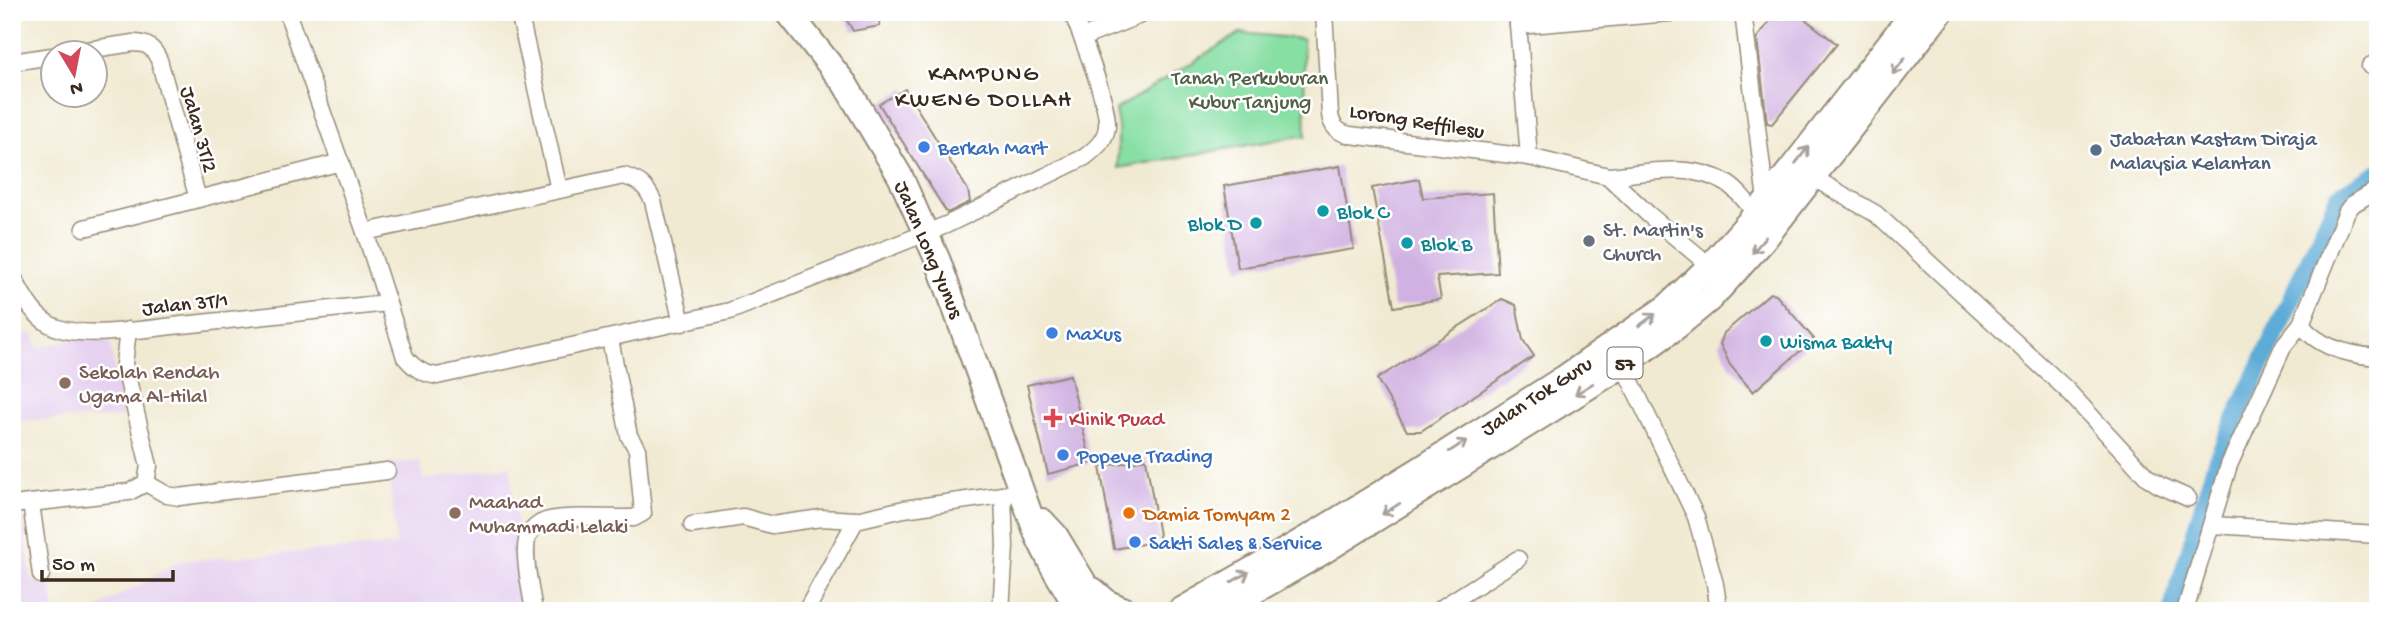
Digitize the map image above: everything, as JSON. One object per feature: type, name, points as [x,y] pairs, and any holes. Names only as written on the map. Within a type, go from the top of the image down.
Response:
[{"type":"main road","name":"Jalan Long Yunus","points":[[788,12],[824,55],[864,114],[900,176],[926,232],[1018,498],[1038,537],[1101,611]]},
{"type":"main road","name":"Jalan Tok Guru","points":[[1184,608],[1339,520],[1556,383],[1668,306],[1710,266],[1761,207],[1914,12]]},
{"type":"main road","name":"Jalan Tok Guru","points":[[1233,608],[1623,365],[1710,299],[1763,241],[1941,12]]},
{"type":"main road","name":"Jalan Long Yunus","points":[[1063,566],[1079,611]]},
{"type":"main road","points":[[1063,566],[1065,611]]},
{"type":"main road","points":[[1063,566],[1108,603],[1127,611]]},
{"type":"street","points":[[287,12],[365,232],[405,357],[424,374],[437,376],[730,312],[926,232],[1085,157],[1100,146],[1107,129],[1105,109],[1072,12]]},
{"type":"street","points":[[519,12],[559,190]]},
{"type":"street","points":[[1082,38],[1148,12]]},
{"type":"street","name":"Lorong Reffilesu","points":[[1324,12],[1330,114],[1333,126],[1338,131],[1350,135],[1529,157],[1608,176],[1684,170],[1704,173],[1726,183],[1761,207]]},
{"type":"street","points":[[1529,157],[1518,19],[1681,12]]},
{"type":"street","points":[[1743,12],[1761,207]]},
{"type":"street","name":"Jalan 3T/2","points":[[108,47],[142,43],[151,47],[159,60],[198,199],[341,162]]},
{"type":"street","points":[[12,62],[38,58]]},
{"type":"street","points":[[365,232],[624,176],[638,180],[647,188],[653,201],[682,323]]},
{"type":"street","points":[[1608,176],[1710,266]]},
{"type":"street","points":[[1812,177],[1876,214],[2066,389],[2147,477],[2188,498]]},
{"type":"street","points":[[2185,611],[2234,453],[2284,345],[2301,324],[2347,211],[2353,204],[2378,189]]},
{"type":"street","points":[[84,228],[198,199]]},
{"type":"street","name":"Jalan 3T/1","points":[[12,275],[35,313],[58,328],[75,332],[128,330],[388,303]]},
{"type":"street","points":[[2301,324],[2314,338],[2344,353],[2378,357]]},
{"type":"street","points":[[128,330],[124,364],[149,466],[146,483]]},
{"type":"street","points":[[534,611],[526,550],[533,528],[543,522],[557,519],[634,518],[642,513],[638,449],[629,436],[610,339]]},
{"type":"street","points":[[1623,365],[1696,517],[1715,584],[1719,611]]},
{"type":"street","points":[[146,483],[167,495],[179,497],[387,471]]},
{"type":"street","points":[[12,505],[129,492],[146,483]]},
{"type":"street","points":[[692,525],[743,517],[772,525],[821,518],[856,520],[904,509],[1018,498],[1005,547],[1002,611]]},
{"type":"street","points":[[31,503],[41,575]]},
{"type":"street","points":[[806,611],[856,520]]},
{"type":"street","points":[[2212,525],[2378,535]]},
{"type":"street","points":[[1437,611],[1518,559]]},
{"type":"shaded area","name":"Sekolah Rendah Ugama Al-Hilal","points":[[32,332],[37,348],[72,339],[106,339],[110,343],[124,417],[12,421],[12,337]]},
{"type":"shaded area","name":"Maahad Muhammadi Lelaki","points":[[420,461],[423,480],[510,466],[527,611],[93,611],[180,561],[396,545],[390,479],[385,465]]},
{"type":"shaded area","points":[[24,518],[31,580],[51,585],[55,611],[12,611],[12,519]]},
{"type":"green space","name":"Tanah Perkuburan Kubur Tanjung","points":[[1240,33],[1303,39],[1306,137],[1118,168],[1118,126],[1115,110]]},
{"type":"building","points":[[842,12],[877,12],[880,26],[853,31]]},
{"type":"building","points":[[1777,12],[1796,12],[1837,44],[1772,124],[1767,123],[1757,38]]},
{"type":"building","name":"Berkah Mart","points":[[905,89],[968,190],[970,202],[947,213],[879,104]]},
{"type":"building","points":[[1340,166],[1354,249],[1238,268],[1224,186]]},
{"type":"building","points":[[1419,179],[1423,198],[1493,193],[1498,273],[1437,277],[1441,299],[1394,307],[1372,188]]},
{"type":"building","name":"Wisma Bakty","points":[[1770,293],[1776,295],[1814,339],[1753,392],[1730,365],[1720,344],[1724,333]]},
{"type":"building","points":[[1502,299],[1516,305],[1523,340],[1534,356],[1421,431],[1407,431],[1377,379]]},
{"type":"building","points":[[1070,375],[1091,463],[1048,474],[1027,385]]},
{"type":"building","points":[[1146,459],[1160,541],[1114,549],[1100,467]]},
{"type":"waterway","points":[[2172,611],[2217,460],[2339,196],[2378,173]]},
{"type":"place","name":"Berkah Mart","points":[[924,147]]},
{"type":"place","name":"Jabatan Kastam Diraja Malaysia Kelantan","points":[[2096,150]]},
{"type":"place","name":"Blok C","points":[[1323,211]]},
{"type":"place","name":"Blok D","points":[[1256,223]]},
{"type":"place","name":"St. Martin's Church","points":[[1589,241]]},
{"type":"place","name":"Blok B","points":[[1407,243]]},
{"type":"place","name":"Maxus","points":[[1052,333]]},
{"type":"place","name":"Wisma Bakty","points":[[1766,341]]},
{"type":"place","name":"Sekolah Rendah Ugama Al-Hilal","points":[[65,383]]},
{"type":"place","name":"Klinik Puad","points":[[1053,418]]},
{"type":"place","name":"Popeye Trading","points":[[1063,455]]},
{"type":"place","name":"Maahad Muhammadi Lelaki","points":[[455,513]]},
{"type":"place","name":"Damia Tomyam 2","points":[[1129,513]]},
{"type":"place","name":"Sakti Sales & Service","points":[[1135,542]]},
{"type":"district","name":"KAMPUNG KWENG DOLLAH","points":[[984,85]]}]
